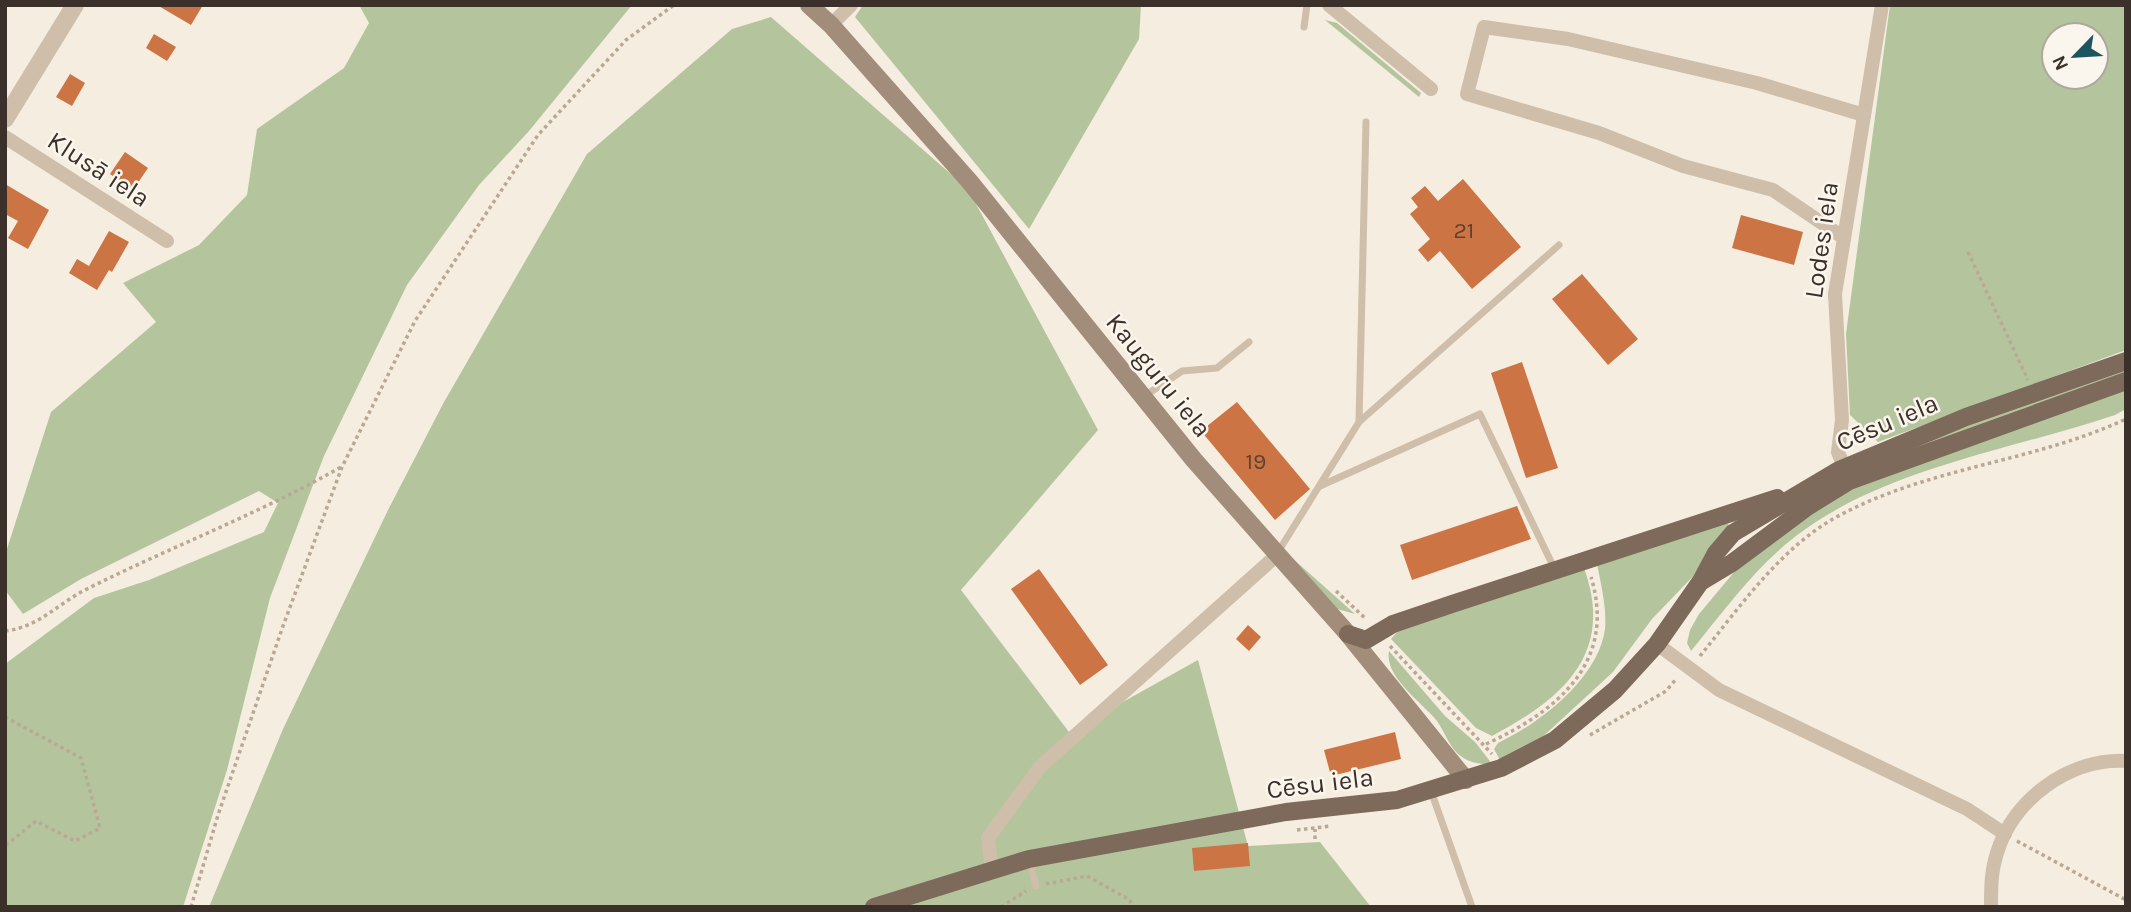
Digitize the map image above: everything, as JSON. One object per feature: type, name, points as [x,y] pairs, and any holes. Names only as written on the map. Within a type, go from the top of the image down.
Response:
[{"type":"main road","name":"Kauguru iela","points":[[809,5],[831,25],[970,182],[1143,398],[1276,556],[1348,634],[1466,780]]},
{"type":"main road","name":"Cēsu iela","points":[[1701,581],[1732,563],[1846,474],[1966,417],[2126,361]]},
{"type":"main road","name":"Cēsu iela","points":[[873,907],[1029,859],[1286,812],[1397,800],[1501,768],[1555,740],[1615,690],[1657,644],[1701,581],[1716,553],[1733,533],[1810,487],[2126,381]]},
{"type":"main road","points":[[1348,634],[1366,640],[1393,624],[1810,487]]},
{"type":"street","points":[[5,119],[75,5]]},
{"type":"street","points":[[831,25],[851,5]]},
{"type":"street","points":[[1329,5],[1431,89]]},
{"type":"street","name":"Lodes iela","points":[[1846,474],[1838,452],[1842,420],[1835,294],[1882,5]]},
{"type":"street","points":[[1844,238],[1773,191],[1683,166],[1599,133],[1467,94],[1484,27],[1569,39],[1757,83],[1864,115]]},
{"type":"street","name":"Klusā iela","points":[[5,138],[167,242]]},
{"type":"street","points":[[992,870],[988,838],[1040,767],[1276,556]]},
{"type":"street","points":[[1657,644],[1719,690],[1967,808],[2005,834]]},
{"type":"street","points":[[1991,907],[1991,879],[2005,834],[2016,814],[2035,793],[2071,771],[2111,760],[2126,761]]},
{"type":"lane","points":[[1304,27],[1307,5]]},
{"type":"lane","points":[[1359,422],[1366,122]]},
{"type":"lane","points":[[1276,556],[1359,422],[1559,244]]},
{"type":"lane","points":[[1143,398],[1182,371],[1217,368],[1249,342]]},
{"type":"lane","points":[[1319,486],[1480,414],[1556,571]]},
{"type":"lane","points":[[1430,791],[1472,907]]},
{"type":"lane","points":[[1029,859],[1036,886]]},
{"type":"path","points":[[191,907],[218,815],[270,663],[342,467],[415,321],[538,135],[626,40],[674,5]]},
{"type":"path","points":[[1968,252],[2035,394]]},
{"type":"path","points":[[1700,656],[1759,584],[1831,520],[1867,502],[1941,474],[2056,444],[2126,419]]},
{"type":"path","points":[[5,631],[26,629],[83,591],[278,503],[342,467]]},
{"type":"path","points":[[1486,744],[1530,719],[1570,688],[1590,659],[1599,628],[1599,602],[1588,568]]},
{"type":"path","points":[[1357,611],[1369,624]]},
{"type":"path","points":[[1388,644],[1486,744],[1498,763]]},
{"type":"path","points":[[5,717],[81,758],[100,828],[75,841],[36,821],[5,846]]},
{"type":"path","points":[[1309,829],[1327,827]]},
{"type":"path","points":[[2005,834],[2126,900]]},
{"type":"path","points":[[1087,876],[1130,901],[1132,907]]},
{"type":"green space","points":[[359,5],[632,5],[529,131],[479,185],[407,285],[324,456],[270,598],[227,770],[183,907],[5,907],[5,664],[94,598],[149,580],[264,532],[278,503],[259,491],[81,579],[23,614],[5,590],[5,555],[51,412],[156,322],[123,283],[199,245],[247,195],[257,129],[344,68],[369,23]]},
{"type":"green space","points":[[863,5],[1141,5],[1139,39],[1029,229],[855,17]]},
{"type":"green space","points":[[1890,5],[2126,5],[2126,350],[1878,442],[1850,415],[1846,334]]},
{"type":"green space","points":[[771,17],[968,189],[1098,430],[961,590],[1069,732],[1198,660],[1248,846],[1320,842],[1371,907],[209,907],[283,729],[389,508],[444,402],[587,154],[732,29]]},
{"type":"green space","points":[[1325,20],[1337,23],[1421,93],[1419,97]]},
{"type":"green space","points":[[2126,367],[2126,377],[1914,451],[1909,445]]},
{"type":"green space","points":[[2126,389],[2126,409],[2115,415],[1908,478],[1830,513],[1781,548],[1740,590],[1691,651],[1687,643],[1690,630],[1699,614],[1735,571],[1799,518],[1851,486]]},
{"type":"green space","points":[[1726,522],[1732,528],[1703,566],[1652,619],[1613,672],[1537,742],[1500,760],[1494,749],[1498,743],[1531,724],[1565,697],[1591,665],[1600,647],[1605,629],[1605,613],[1597,564]]},
{"type":"green space","points":[[1291,557],[1355,614],[1337,609]]},
{"type":"green space","points":[[1584,568],[1592,598],[1593,625],[1587,649],[1576,670],[1541,706],[1492,736],[1476,728],[1391,639],[1398,631]]},
{"type":"green space","points":[[1389,651],[1445,716],[1475,742],[1493,765],[1469,761],[1457,753],[1437,721],[1398,680],[1389,661]]},
{"type":"building","points":[[157,5],[203,5],[191,25]]},
{"type":"building","points":[[154,34],[176,47],[167,61],[146,48]]},
{"type":"building","points":[[70,74],[85,83],[72,106],[56,97]]},
{"type":"building","points":[[125,152],[148,168],[133,190],[110,174]]},
{"type":"building","points":[[1463,179],[1521,247],[1472,289],[1440,251],[1428,262],[1418,250],[1430,239],[1410,214],[1418,207],[1411,198],[1425,186],[1438,201]]},
{"type":"building","points":[[5,184],[49,210],[28,249],[8,238],[18,221],[5,214]]},
{"type":"building","points":[[1741,215],[1803,232],[1794,265],[1732,248]]},
{"type":"building","points":[[109,231],[129,242],[112,272],[109,270],[97,290],[69,273],[77,259],[89,266]]},
{"type":"building","points":[[1582,274],[1638,339],[1608,365],[1552,299]]},
{"type":"building","points":[[1522,362],[1558,468],[1526,478],[1491,373]]},
{"type":"building","points":[[1237,402],[1310,489],[1275,520],[1201,431]]},
{"type":"building","points":[[1517,506],[1531,539],[1412,580],[1400,545]]},
{"type":"building","points":[[1039,569],[1108,665],[1080,685],[1011,589]]},
{"type":"building","points":[[1248,625],[1261,637],[1249,651],[1236,639]]},
{"type":"building","points":[[1395,732],[1401,759],[1331,776],[1324,750]]},
{"type":"building","points":[[1248,843],[1250,866],[1194,871],[1192,848]]}]
